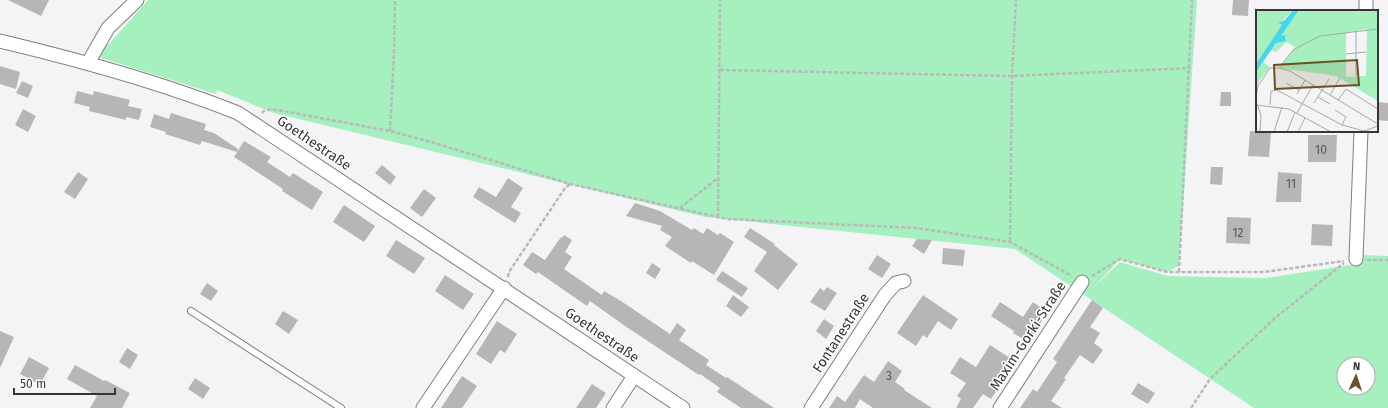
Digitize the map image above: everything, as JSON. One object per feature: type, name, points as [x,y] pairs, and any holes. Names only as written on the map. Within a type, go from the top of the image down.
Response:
[{"type":"street","points":[[88,63],[108,28],[137,0]]},
{"type":"street","name":"Goethestraße","points":[[0,40],[88,63],[210,101],[238,113],[683,408]]},
{"type":"street","points":[[1352,260],[1361,132]]},
{"type":"street","name":"Fontanestraße","points":[[811,408],[886,295],[896,283],[904,280]]},
{"type":"street","name":"Maxim-Gorki-Straße","points":[[1000,408],[1082,282]]},
{"type":"street","points":[[423,408],[504,288]]},
{"type":"street","points":[[613,408],[634,376]]},
{"type":"lane","points":[[191,311],[341,408]]},
{"type":"path","points":[[390,131],[395,0]]},
{"type":"path","points":[[718,217],[720,0]]},
{"type":"path","points":[[1010,242],[1012,76],[1016,0]]},
{"type":"path","points":[[1179,272],[1186,110],[1190,68],[1192,0]]},
{"type":"path","points":[[720,70],[1012,76],[1190,68]]},
{"type":"path","points":[[253,122],[264,112],[272,109],[390,131],[570,184],[727,219],[916,228],[1010,242],[1082,282],[1120,259],[1167,272],[1264,272],[1352,260],[1388,260]]},
{"type":"path","points":[[680,208],[718,178]]},
{"type":"path","points":[[504,288],[509,272],[565,188],[570,184]]},
{"type":"path","points":[[1191,408],[1210,379],[1275,318],[1352,260]]},
{"type":"green space","points":[[148,0],[1197,0],[1179,266],[1167,272],[1120,259],[1094,287],[1120,262],[1168,276],[1266,278],[1356,264],[1363,255],[1388,256],[1388,408],[1254,408],[1015,249],[705,217],[274,113],[217,90],[216,94],[98,57],[99,48],[109,44]]},
{"type":"building","points":[[8,0],[49,0],[41,16]]},
{"type":"building","points":[[1233,0],[1249,0],[1248,16],[1232,15]]},
{"type":"building","points":[[0,66],[20,72],[16,89],[0,84]]},
{"type":"building","points":[[22,81],[33,86],[28,98],[16,93]]},
{"type":"building","points":[[77,91],[93,95],[94,91],[130,100],[128,106],[142,109],[139,120],[126,117],[126,120],[89,111],[90,107],[74,103]]},
{"type":"building","points":[[1221,92],[1231,92],[1231,106],[1220,106]]},
{"type":"building","points":[[1378,102],[1388,103],[1388,121],[1378,120]]},
{"type":"building","points":[[23,109],[36,116],[28,132],[15,125]]},
{"type":"building","points":[[171,113],[206,124],[204,130],[214,133],[238,149],[237,152],[202,141],[200,145],[165,134],[166,132],[150,127],[154,114],[169,119]]},
{"type":"building","points":[[1250,131],[1271,132],[1269,157],[1248,156]]},
{"type":"building","points":[[1308,135],[1337,135],[1336,162],[1308,162]]},
{"type":"building","points":[[244,141],[271,157],[267,162],[290,177],[293,173],[323,192],[312,210],[234,157]]},
{"type":"building","points":[[382,165],[396,177],[390,185],[375,173]]},
{"type":"building","points":[[1211,167],[1223,167],[1222,185],[1210,184]]},
{"type":"building","points":[[78,172],[88,179],[75,199],[64,192]]},
{"type":"building","points":[[1278,172],[1302,174],[1301,202],[1276,202]]},
{"type":"building","points":[[508,178],[523,188],[511,207],[521,213],[515,223],[473,197],[479,187],[496,197]]},
{"type":"building","points":[[424,189],[436,198],[422,217],[410,208]]},
{"type":"building","points":[[635,203],[660,211],[692,230],[694,228],[703,234],[707,228],[718,235],[720,233],[734,242],[714,275],[692,261],[691,263],[665,246],[672,237],[660,230],[662,226],[626,216]]},
{"type":"building","points":[[344,205],[375,226],[364,242],[333,222]]},
{"type":"building","points":[[1227,217],[1251,218],[1250,244],[1226,243]]},
{"type":"building","points":[[1312,224],[1333,225],[1332,246],[1311,245]]},
{"type":"building","points":[[750,228],[775,244],[774,245],[798,264],[778,290],[754,271],[767,252],[744,237]]},
{"type":"building","points":[[564,235],[572,240],[565,252],[572,257],[564,269],[602,295],[604,291],[621,301],[670,334],[677,323],[686,330],[679,340],[709,360],[706,365],[774,408],[741,408],[717,392],[720,388],[625,326],[590,301],[587,306],[538,272],[536,274],[523,265],[532,252],[545,260]]},
{"type":"building","points":[[917,239],[932,240],[924,254],[912,246]]},
{"type":"building","points":[[396,240],[425,258],[414,274],[386,256]]},
{"type":"building","points":[[943,248],[965,250],[963,266],[942,264]]},
{"type":"building","points":[[877,255],[891,264],[882,278],[868,269]]},
{"type":"building","points":[[652,263],[661,269],[655,279],[646,273]]},
{"type":"building","points":[[722,271],[748,288],[742,297],[716,280]]},
{"type":"building","points":[[445,275],[474,294],[463,310],[435,291]]},
{"type":"building","points":[[207,283],[218,291],[211,301],[200,294]]},
{"type":"building","points":[[827,287],[837,293],[825,311],[810,302],[820,288],[824,291]]},
{"type":"building","points":[[733,295],[749,307],[741,317],[726,306]]},
{"type":"building","points":[[923,295],[958,319],[951,330],[938,321],[927,338],[923,335],[916,346],[897,333]]},
{"type":"building","points":[[1092,300],[1103,308],[1090,327],[1100,333],[1094,343],[1103,350],[1093,364],[1080,355],[1064,378],[1066,379],[1051,401],[1062,408],[1020,408],[1033,389],[1037,392],[1057,362],[1053,359]]},
{"type":"building","points":[[1000,302],[1023,317],[1033,302],[1043,309],[1038,316],[1043,319],[1030,339],[1026,336],[1023,339],[1013,333],[1014,331],[991,316]]},
{"type":"building","points":[[283,311],[298,320],[289,334],[275,324]]},
{"type":"building","points":[[824,319],[834,326],[826,339],[816,331]]},
{"type":"building","points":[[497,321],[517,334],[505,353],[500,350],[491,364],[476,354]]},
{"type":"building","points":[[0,331],[14,337],[0,368]]},
{"type":"building","points":[[990,345],[1010,358],[1002,370],[1006,372],[1004,375],[1006,376],[991,399],[983,394],[973,408],[956,408],[961,399],[957,396],[966,383],[950,373],[960,357],[976,367]]},
{"type":"building","points":[[127,348],[138,355],[130,369],[119,362]]},
{"type":"building","points":[[29,357],[49,368],[40,385],[20,374]]},
{"type":"building","points":[[888,361],[902,371],[895,382],[905,389],[904,390],[932,408],[873,408],[860,399],[855,408],[829,408],[837,396],[845,402],[864,375],[874,382]]},
{"type":"building","points":[[75,365],[130,393],[122,408],[90,408],[97,396],[67,379]]},
{"type":"building","points":[[462,376],[477,386],[462,408],[441,408]]},
{"type":"building","points":[[195,378],[210,388],[203,399],[188,389]]},
{"type":"building","points":[[1138,383],[1155,393],[1148,404],[1131,394]]},
{"type":"building","points":[[592,384],[606,393],[596,408],[576,408]]}]
